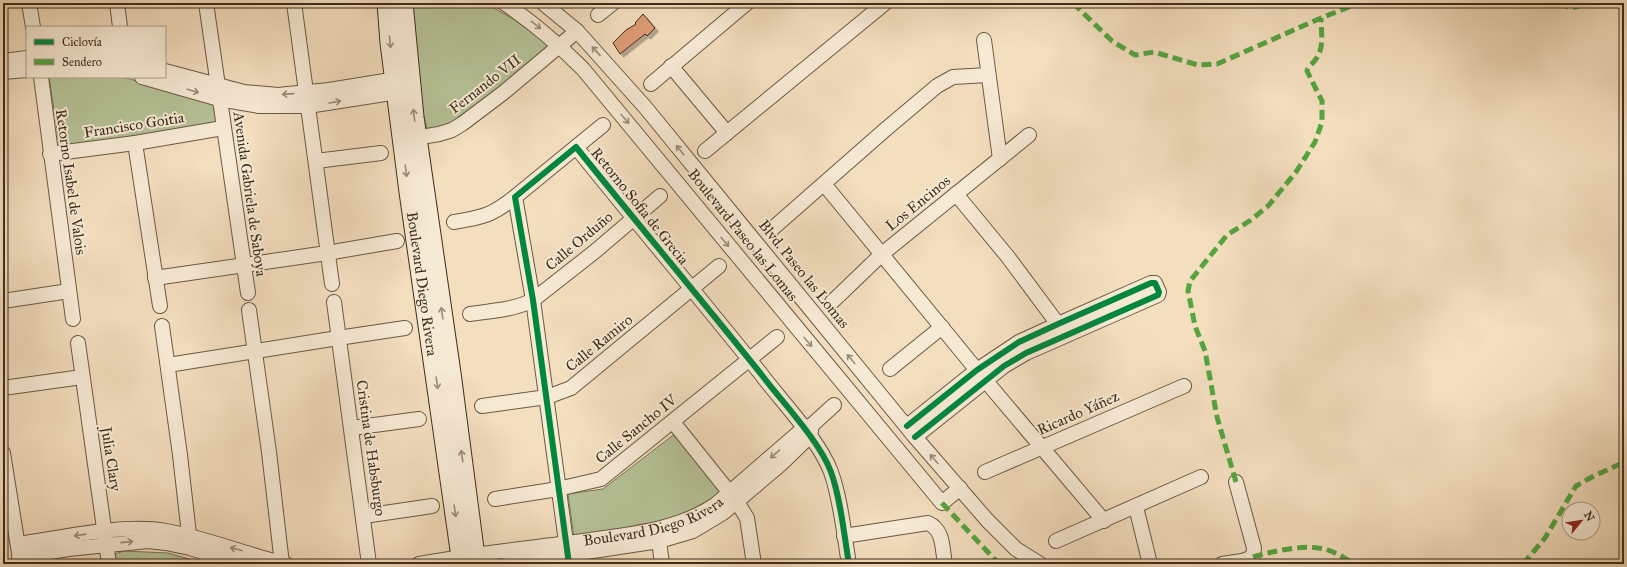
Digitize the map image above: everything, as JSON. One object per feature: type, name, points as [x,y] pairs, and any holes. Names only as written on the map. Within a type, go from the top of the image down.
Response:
[{"type":"street","points":[[29,3],[33,26]]},
{"type":"street","points":[[117,3],[120,26]]},
{"type":"street","name":"Avenida Gabriela de Saboya","points":[[206,3],[248,293]]},
{"type":"street","points":[[294,3],[332,284]]},
{"type":"street","name":"Boulevard Diego Rivera","points":[[387,3],[403,85],[468,560]]},
{"type":"street","name":"Boulevard Diego Rivera","points":[[403,85],[404,3]]},
{"type":"street","name":"Boulevard Paseo las Lomas","points":[[504,3],[529,19],[560,46],[583,69],[942,503],[960,488]]},
{"type":"street","name":"Blvd. Paseo las Lomas","points":[[543,3],[577,31],[640,101],[911,432],[987,520],[1016,549],[1040,564]]},
{"type":"street","points":[[598,15],[613,3]]},
{"type":"street","points":[[651,84],[747,3]]},
{"type":"street","points":[[705,151],[880,5]]},
{"type":"street","name":"Fernando VII","points":[[410,139],[439,134],[452,130],[462,124],[577,31]]},
{"type":"street","points":[[984,40],[1000,159]]},
{"type":"street","points":[[3,61],[26,58]]},
{"type":"street","points":[[671,66],[726,133]]},
{"type":"street","points":[[3,72],[26,70]]},
{"type":"street","points":[[166,71],[244,92],[307,99]]},
{"type":"street","points":[[772,229],[886,129],[945,81],[953,77],[988,75]]},
{"type":"street","name":"Retorno Isabel de Valois","points":[[41,78],[73,319]]},
{"type":"street","points":[[146,78],[219,99],[259,106],[403,85]]},
{"type":"street","name":"Retorno Sofia de Grecia","points":[[454,222],[488,215],[498,211],[603,125]]},
{"type":"street","name":"Francisco Goitia","points":[[50,154],[135,143],[223,128]]},
{"type":"street","name":"Los Encinos","points":[[832,302],[882,254],[1029,135]]},
{"type":"street","points":[[135,143],[160,306]]},
{"type":"street","name":"Retorno Sofia de Grecia","points":[[576,147],[808,430],[831,472],[836,489],[849,564]]},
{"type":"street","points":[[316,161],[381,153]]},
{"type":"street","points":[[824,184],[981,375],[1104,521]]},
{"type":"street","points":[[956,194],[1008,257],[1066,335]]},
{"type":"street","name":"Calle Orduño","points":[[470,314],[507,309],[533,300],[660,196]]},
{"type":"street","points":[[515,197],[533,300],[567,554]]},
{"type":"street","points":[[707,220],[726,205]]},
{"type":"street","points":[[155,278],[244,266],[397,241]]},
{"type":"street","name":"Calle Ramiro","points":[[482,406],[547,397],[571,388],[719,266]]},
{"type":"street","points":[[911,432],[1019,342],[1151,283],[1155,283],[1159,292],[1158,295],[1026,353],[1004,366],[981,375]]},
{"type":"street","points":[[3,300],[69,291]]},
{"type":"street","name":"Cristina de Habsburgo","points":[[334,302],[364,516],[369,564]]},
{"type":"street","points":[[3,453],[19,555],[68,549],[105,538],[148,540],[166,543],[190,542],[283,564],[249,310]]},
{"type":"street","points":[[162,326],[190,542]]},
{"type":"street","points":[[168,365],[405,328]]},
{"type":"street","points":[[890,369],[942,328]]},
{"type":"street","name":"Calle Sancho IV","points":[[495,499],[558,489],[601,480],[777,337]]},
{"type":"street","name":"Julia Clary","points":[[78,343],[108,564]]},
{"type":"street","points":[[3,388],[82,377]]},
{"type":"street","name":"Ricardo Yáñez","points":[[985,472],[1184,386]]},
{"type":"street","points":[[425,564],[468,560],[508,560],[540,553],[567,554],[658,535],[693,531],[723,513],[734,497],[800,446],[808,430],[834,405]]},
{"type":"street","points":[[352,428],[419,419]]},
{"type":"street","points":[[673,422],[734,497],[747,518],[754,564]]},
{"type":"street","points":[[1056,541],[1201,477]]},
{"type":"street","points":[[1222,564],[1242,561],[1253,557],[1254,548],[1236,482]]},
{"type":"street","points":[[364,516],[432,506]]},
{"type":"street","points":[[1136,507],[1149,560]]},
{"type":"street","points":[[844,536],[928,523],[936,527],[940,534],[945,564]]},
{"type":"street","points":[[658,535],[662,564]]},
{"type":"street","points":[[190,542],[240,564]]},
{"type":"green space","points":[[412,3],[485,3],[513,19],[552,48],[454,125],[427,129],[421,105]]},
{"type":"green space","points":[[49,78],[126,78],[217,104],[220,124],[60,150]]},
{"type":"green space","points":[[676,433],[725,495],[688,517],[574,538],[568,494],[603,489]]},
{"type":"green space","points":[[124,551],[168,553],[207,564],[117,564],[115,554]]},
{"type":"building","points":[[643,14],[655,28],[647,36],[645,34],[620,54],[613,43],[626,30],[636,24],[635,23]]},
{"type":"marked path","points":[[1073,3],[1112,41],[1135,55],[1154,52],[1198,65],[1217,64],[1321,18],[1359,3]]},
{"type":"marked path","points":[[1559,3],[1572,8],[1578,7],[1584,3]]},
{"type":"marked path","points":[[1236,482],[1217,417],[1205,351],[1195,326],[1188,291],[1190,281],[1227,235],[1251,220],[1268,206],[1296,172],[1315,142],[1322,122],[1322,101],[1307,71],[1320,52],[1322,42],[1321,18]]},
{"type":"marked path","points":[[1523,564],[1545,538],[1576,486],[1624,462]]},
{"type":"marked path","points":[[942,503],[999,564]]},
{"type":"marked path","points":[[1253,557],[1285,550],[1311,547],[1332,552],[1354,564]]},
{"type":"cycle path","points":[[569,564],[533,300],[515,197],[576,147],[715,317],[818,447],[831,472],[834,483],[840,506],[849,564]]},
{"type":"cycle path","points":[[907,426],[977,370],[1019,342],[1151,283],[1155,283],[1159,292],[1158,295],[1026,353],[1004,366],[915,437]]}]
